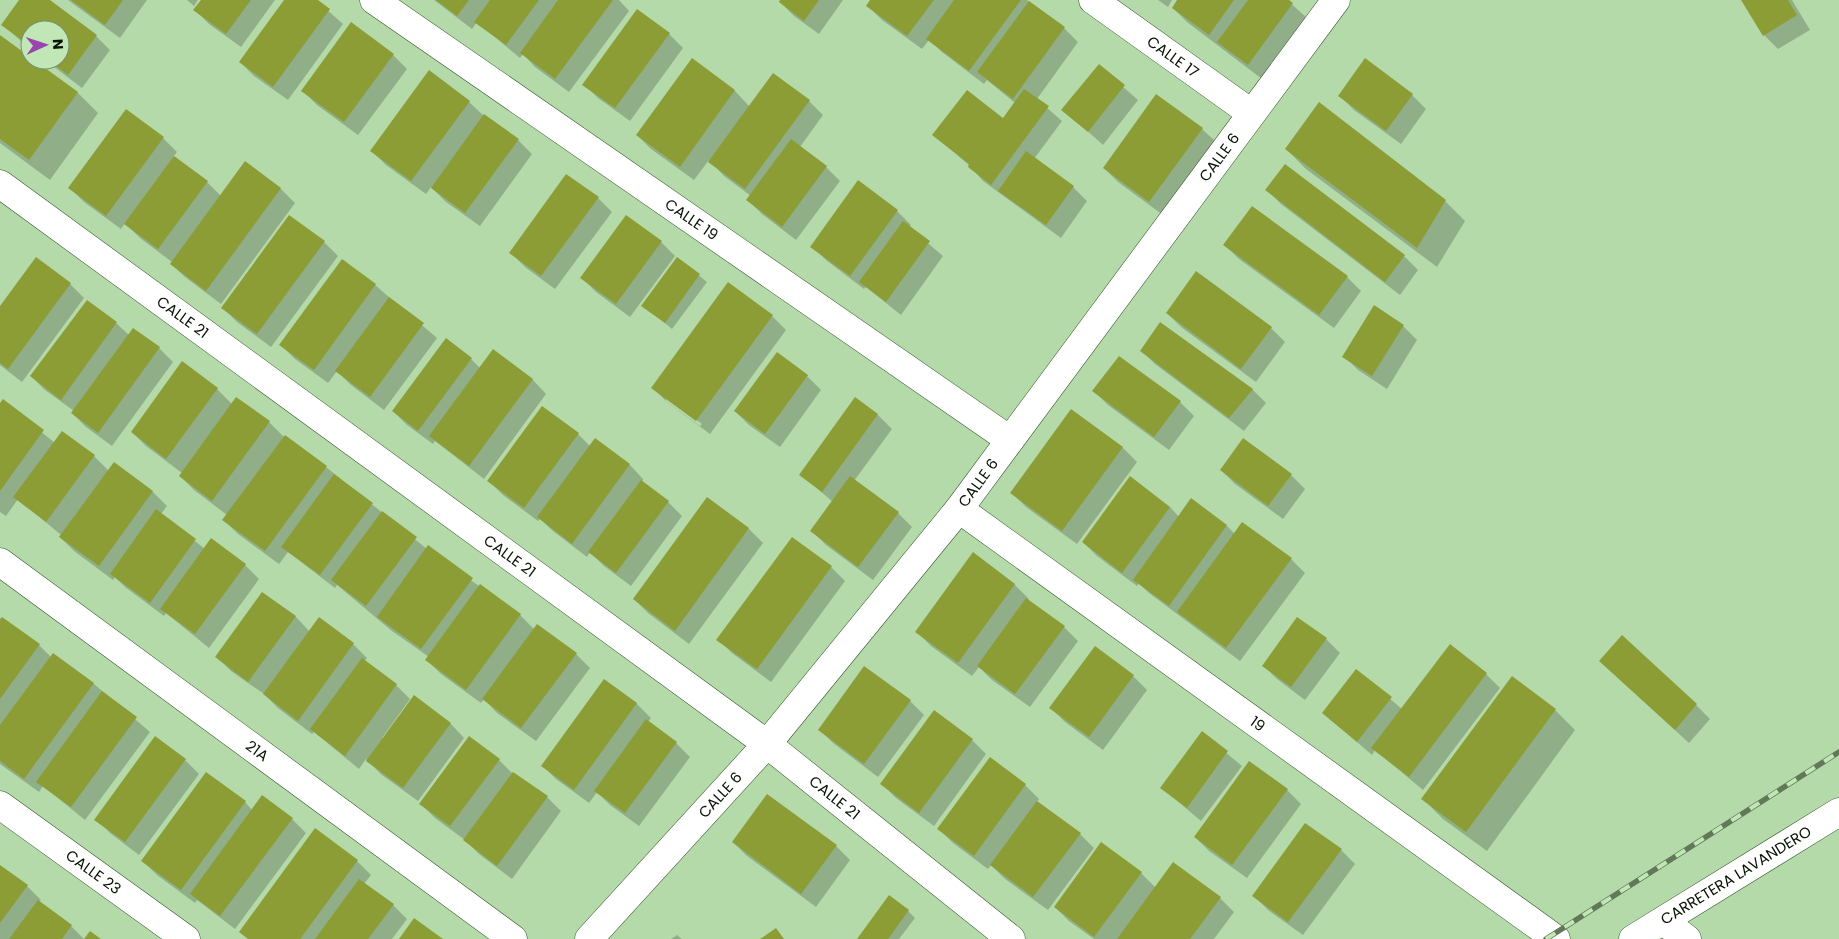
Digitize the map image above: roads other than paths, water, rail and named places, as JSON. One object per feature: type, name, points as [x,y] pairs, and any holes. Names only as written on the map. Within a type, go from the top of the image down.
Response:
[{"type":"street","name":"CALLE 19","points":[[374,0],[1010,440]]},
{"type":"street","name":"CALLE 17","points":[[1093,0],[1251,113]]},
{"type":"street","name":"CALLE 6","points":[[589,939],[767,744],[960,509],[1336,0]]},
{"type":"street","name":"CALLE 21","points":[[0,184],[767,744],[1011,939]]},
{"type":"street","name":"19","points":[[960,509],[1556,939]]},
{"type":"street","name":"21A","points":[[0,562],[513,939]]},
{"type":"street","name":"CALLE 23","points":[[0,805],[186,939]]},
{"type":"street","name":"CARRETERA LAVANDERO","points":[[1633,939],[1839,812]]},
{"type":"street","points":[[1664,921],[1687,939]]},
{"type":"railway","points":[[1546,939],[1839,752]]}]
